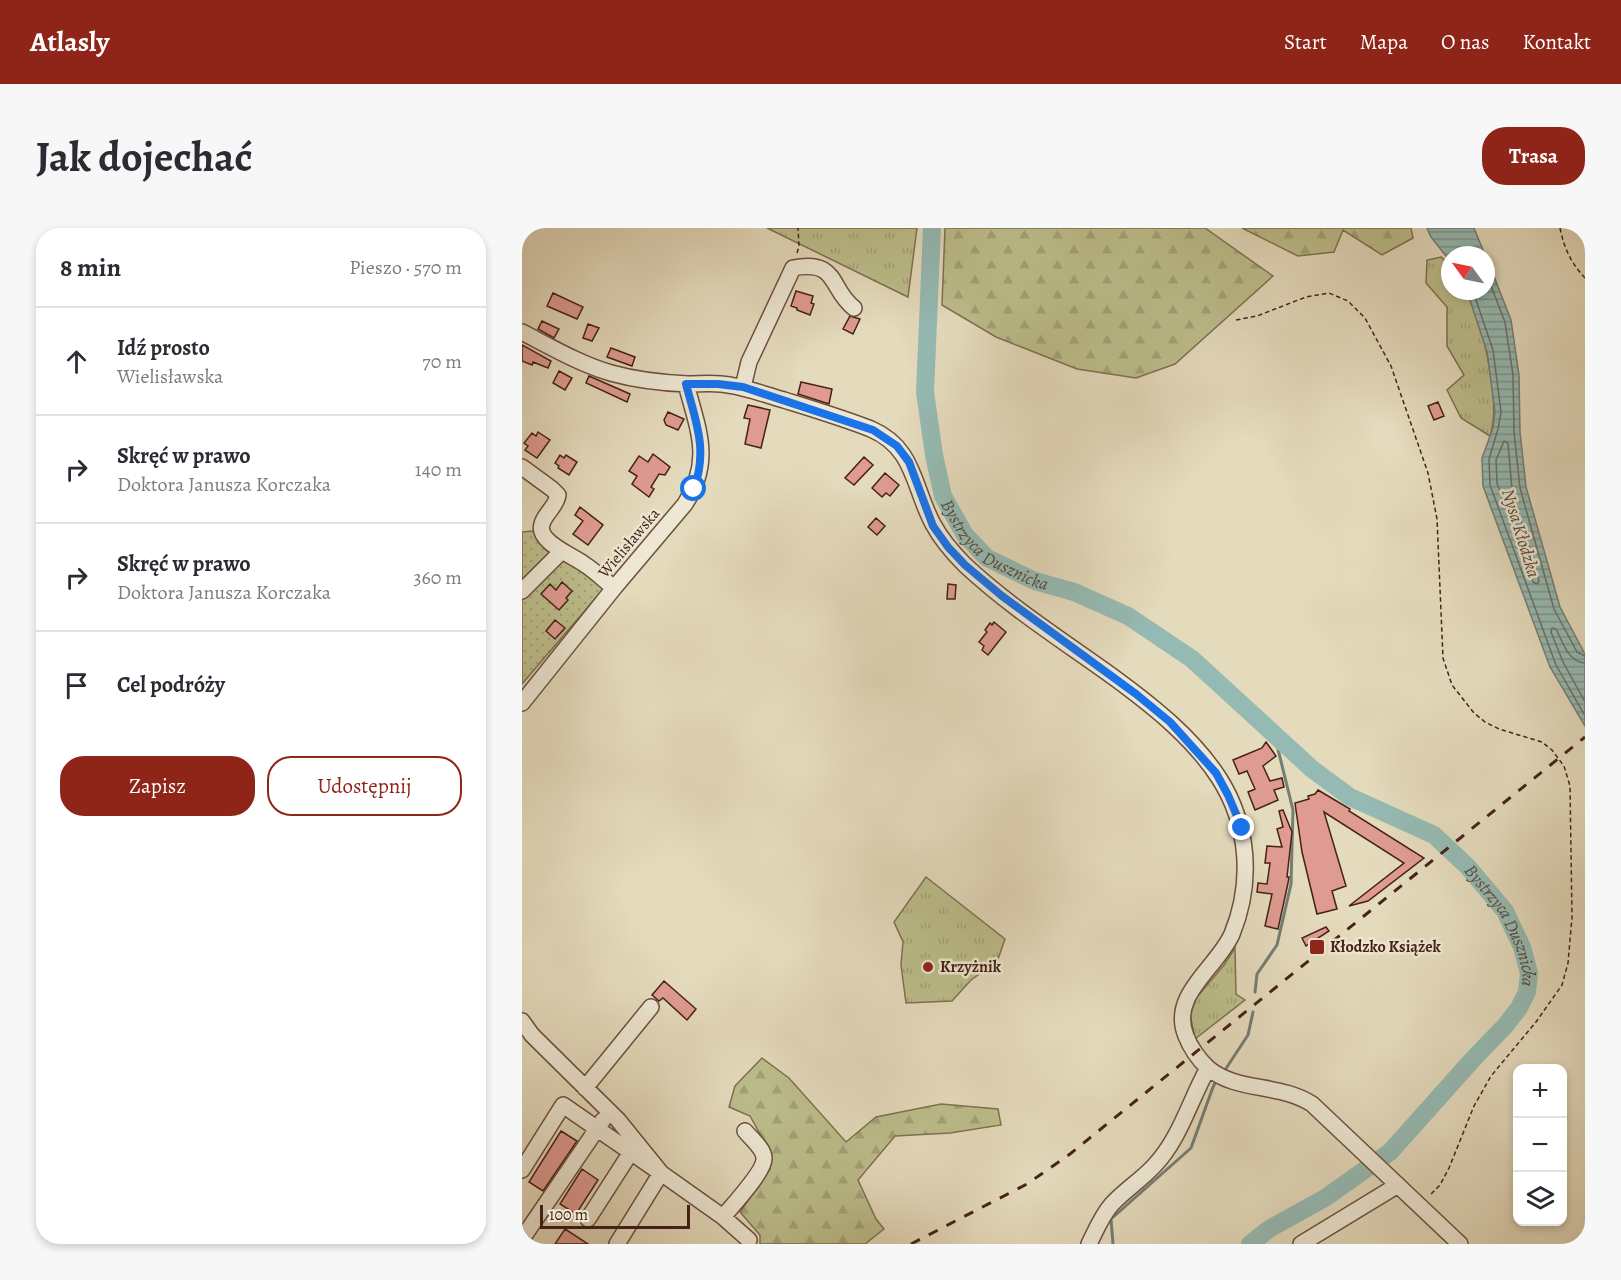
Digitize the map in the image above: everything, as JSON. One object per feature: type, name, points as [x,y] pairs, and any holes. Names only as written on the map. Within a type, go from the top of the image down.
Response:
[{"type":"street","points":[[743,387],[749,362],[793,268],[812,267],[830,275],[843,298],[854,308]]},
{"type":"street","points":[[522,332],[609,373],[640,380],[743,387],[873,430],[897,446],[909,462],[933,526],[965,565],[1002,596],[1136,694],[1170,722],[1216,773],[1228,795],[1242,828],[1245,862],[1244,891],[1232,933],[1222,951],[1191,991],[1182,1015],[1183,1030],[1188,1042],[1208,1068],[1226,1079],[1287,1091],[1312,1104],[1460,1244]]},
{"type":"street","name":"Wielisławska","points":[[522,703],[685,504],[694,489],[701,471],[702,451],[686,384]]},
{"type":"street","points":[[522,467],[558,495],[555,505],[542,522],[541,528],[550,543],[561,552],[588,566],[614,588]]},
{"type":"street","points":[[522,591],[561,552]]},
{"type":"street","points":[[585,1088],[651,1007]]},
{"type":"street","points":[[522,1021],[532,1035],[618,1119],[662,1173]]},
{"type":"street","points":[[1089,1244],[1112,1204],[1154,1166],[1168,1147],[1180,1128],[1208,1068]]},
{"type":"street","points":[[522,1170],[563,1105],[723,1217],[749,1240]]},
{"type":"street","points":[[522,1239],[608,1111]]},
{"type":"street","points":[[723,1217],[761,1169],[765,1160],[763,1153],[745,1131]]},
{"type":"street","points":[[588,1219],[631,1152]]},
{"type":"street","points":[[617,1244],[662,1173]]},
{"type":"street","points":[[1301,1244],[1398,1185]]},
{"type":"path","points":[[793,268],[800,246],[798,228]]},
{"type":"path","points":[[1560,228],[1563,243],[1572,263],[1585,278]]},
{"type":"path","points":[[1236,320],[1257,316],[1306,297],[1329,293],[1348,301],[1365,318],[1391,366],[1428,473],[1437,519],[1443,658],[1452,685],[1474,713],[1485,722],[1499,729],[1542,742],[1552,750],[1564,766],[1569,786],[1572,916],[1568,963],[1562,985],[1536,1022],[1491,1076],[1474,1106],[1440,1185],[1419,1204]]},
{"type":"green space","points":[[767,228],[917,228],[908,297]]},
{"type":"green space","points":[[945,228],[1205,228],[1273,276],[1175,364],[1136,378],[1077,369],[996,337],[942,305]]},
{"type":"green space","points":[[1242,228],[1411,228],[1413,238],[1382,255],[1343,230],[1334,252],[1298,256]]},
{"type":"green space","points":[[1441,257],[1441,300],[1471,300],[1489,363],[1492,384],[1494,403],[1490,436],[1461,418],[1447,390],[1464,375],[1447,346],[1447,307],[1426,283],[1427,260]]},
{"type":"green space","points":[[533,531],[559,556],[606,586],[522,684],[522,532]]},
{"type":"green space","points":[[926,877],[1005,939],[997,962],[971,980],[952,1001],[906,1003],[901,965],[903,942],[894,922]]},
{"type":"green space","points":[[1235,948],[1236,994],[1245,1000],[1195,1039],[1190,1014],[1197,997]]},
{"type":"green space","points":[[762,1058],[789,1078],[846,1142],[876,1117],[941,1104],[998,1109],[1001,1125],[950,1133],[895,1136],[858,1180],[876,1219],[884,1229],[865,1244],[760,1244],[760,1235],[740,1212],[770,1169],[770,1152],[750,1116],[729,1107],[735,1086]]},
{"type":"water","points":[[1427,228],[1474,228],[1481,246],[1441,246],[1441,250]]},
{"type":"water","name":"Nysa Kłodzka","points":[[1495,279],[1511,320],[1519,375],[1520,432],[1526,487],[1560,607],[1585,654],[1585,726],[1550,667],[1483,486],[1482,458],[1493,428],[1495,412],[1487,352],[1470,300],[1495,300]]},
{"type":"building","points":[[796,291],[813,296],[811,303],[814,304],[810,315],[791,306]]},
{"type":"building","points":[[553,293],[583,307],[577,319],[547,306]]},
{"type":"building","points":[[850,316],[860,319],[853,334],[843,329]]},
{"type":"building","points":[[542,321],[559,329],[554,338],[538,329]]},
{"type":"building","points":[[588,324],[599,328],[592,341],[583,338]]},
{"type":"building","points":[[522,345],[551,361],[548,368],[533,362],[532,365],[522,361]]},
{"type":"building","points":[[611,348],[635,357],[632,366],[607,357]]},
{"type":"building","points":[[559,371],[572,378],[565,390],[553,383]]},
{"type":"building","points":[[589,376],[630,394],[627,402],[586,383]]},
{"type":"building","points":[[801,382],[832,389],[829,404],[798,394]]},
{"type":"building","points":[[1438,402],[1444,416],[1434,420],[1428,406]]},
{"type":"building","points":[[748,405],[770,410],[761,448],[745,444],[750,419],[744,418]]},
{"type":"building","points":[[668,412],[684,419],[678,430],[666,425],[664,420]]},
{"type":"building","points":[[538,432],[550,440],[537,458],[525,450],[528,446],[524,443],[532,433],[536,436]]},
{"type":"building","points":[[653,454],[670,467],[665,475],[659,474],[651,487],[654,489],[649,497],[632,484],[637,476],[629,471],[639,456],[648,462]]},
{"type":"building","points":[[560,455],[564,458],[566,455],[577,462],[569,475],[558,468],[559,466],[555,463]]},
{"type":"building","points":[[864,457],[873,465],[854,485],[845,478]]},
{"type":"building","points":[[885,473],[899,485],[890,496],[886,493],[882,497],[872,488]]},
{"type":"building","points":[[580,507],[603,525],[588,545],[573,534],[583,521],[575,515]]},
{"type":"building","points":[[876,518],[885,526],[877,535],[868,527]]},
{"type":"building","points":[[562,582],[572,591],[559,610],[541,594],[550,584],[556,590]]},
{"type":"building","points":[[948,584],[956,585],[955,599],[947,599]]},
{"type":"building","points":[[555,620],[565,628],[555,639],[546,631]]},
{"type":"building","points":[[994,622],[1006,632],[988,655],[982,650],[984,646],[979,642],[987,632],[985,630],[990,623],[992,625]]},
{"type":"building","points":[[1266,742],[1276,756],[1263,766],[1270,781],[1282,778],[1284,787],[1274,790],[1278,800],[1255,810],[1248,792],[1255,789],[1247,771],[1239,774],[1233,760],[1262,748]]},
{"type":"building","points":[[1318,790],[1424,858],[1368,901],[1349,906],[1404,863],[1324,812],[1346,886],[1332,891],[1337,909],[1317,914],[1302,852],[1295,803],[1309,799],[1308,796],[1315,794]]},
{"type":"building","points":[[1283,810],[1292,832],[1287,877],[1289,877],[1278,929],[1265,926],[1272,894],[1257,892],[1258,883],[1267,884],[1270,863],[1265,863],[1267,846],[1282,847],[1277,829],[1283,827],[1279,811]]},
{"type":"building","points":[[1326,927],[1329,931],[1306,946],[1302,938]]},
{"type":"building","points":[[664,981],[696,1009],[687,1020],[663,998],[659,1001],[652,995]]},
{"type":"building","points":[[561,1131],[577,1141],[543,1191],[529,1182]]},
{"type":"building","points":[[582,1169],[598,1180],[576,1214],[560,1204]]},
{"type":"building","points":[[565,1229],[588,1244],[555,1244]]},
{"type":"waterway","name":"Bystrzyca Dusznicka","points":[[932,228],[925,392],[934,455],[943,496],[965,535],[987,558],[1035,581],[1074,592],[1128,616],[1192,659],[1312,769],[1350,797],[1434,835],[1468,867],[1505,911],[1522,947],[1529,973],[1527,992],[1519,1008],[1390,1152],[1325,1198],[1269,1229],[1250,1244]]},
{"type":"waterway","name":"Bystrzyca Dusznicka","points":[[1255,992],[1257,974],[1277,945],[1291,884],[1293,810],[1274,733]]},
{"type":"waterway","name":"Bystrzyca Dusznicka","points":[[1223,1073],[1248,1035],[1253,1012]]},
{"type":"waterway","name":"Bystrzyca Dusznicka","points":[[1113,1244],[1111,1219],[1191,1148],[1217,1080]]},
{"type":"railway","points":[[911,1244],[1027,1184],[1070,1154],[1585,737]]},
{"type":"place","name":"Kłodzko Książek","points":[[1317,947]]},
{"type":"place","name":"Krzyżnik","points":[[928,967]]},
{"type":"route","points":[[694,489],[701,471],[702,451],[686,384],[743,387],[839,418],[886,437],[897,446],[909,462],[933,526],[948,547],[965,565],[1002,596],[1136,694],[1170,722],[1221,780],[1242,828]]}]
